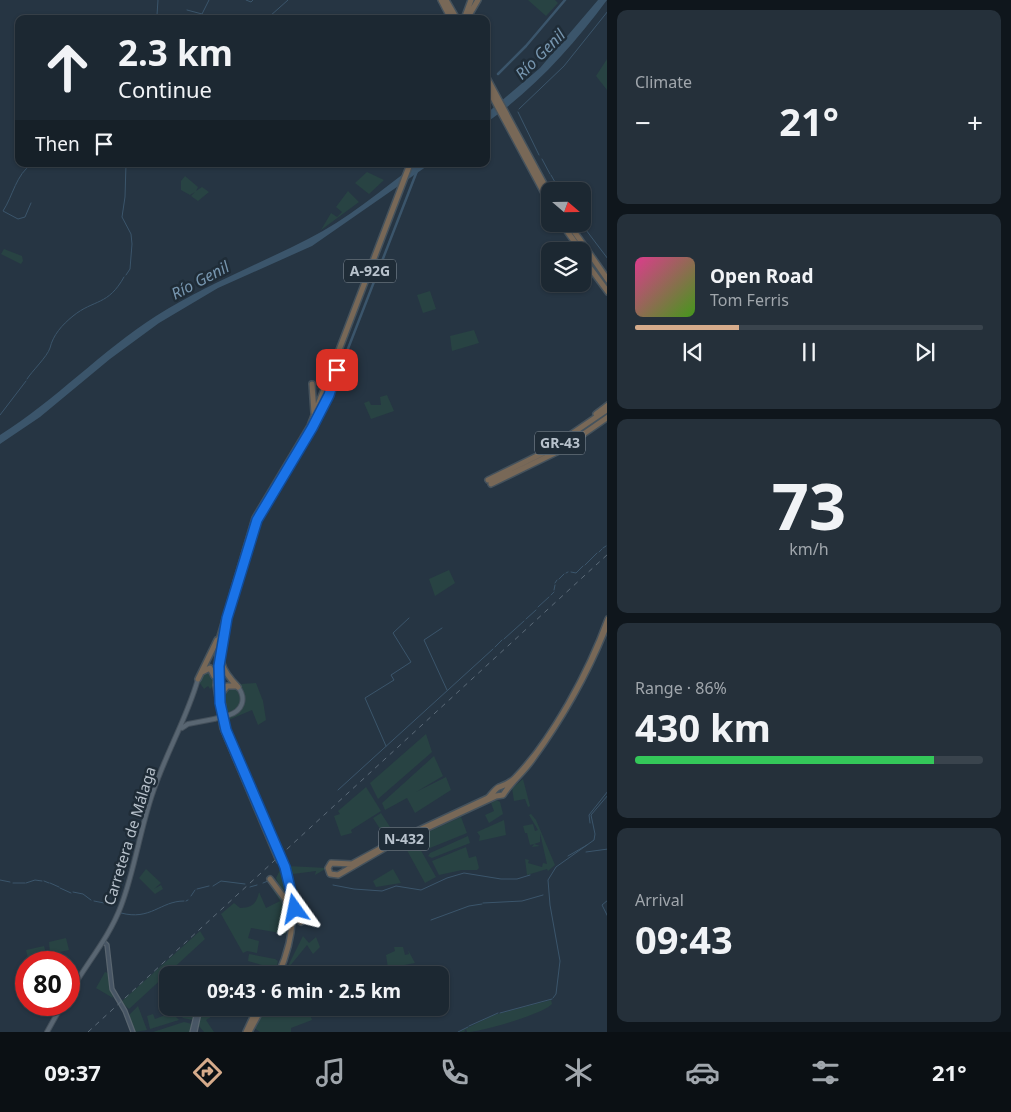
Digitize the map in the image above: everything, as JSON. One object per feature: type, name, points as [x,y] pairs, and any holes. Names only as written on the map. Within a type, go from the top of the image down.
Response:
[{"type":"highway","points":[[441,0],[449,15]]},
{"type":"highway","points":[[446,0],[455,15]]},
{"type":"highway","points":[[468,15],[474,0]]},
{"type":"highway","points":[[490,86],[525,156],[541,182]]},
{"type":"highway","points":[[490,90],[494,96]]},
{"type":"highway","name":"A-92G","points":[[279,966],[290,919],[289,895],[281,862],[227,742],[219,716],[216,695],[216,664],[222,628],[255,518],[310,426],[411,167]]},
{"type":"highway","points":[[534,171],[541,185]]},
{"type":"highway","name":"A-92G","points":[[280,966],[292,933],[290,888],[226,730],[220,703],[218,676],[227,618],[261,511],[307,437],[320,409],[402,190]]},
{"type":"highway","points":[[572,232],[607,276]]},
{"type":"highway","points":[[579,240],[607,280]]},
{"type":"highway","points":[[591,266],[607,288]]},
{"type":"highway","points":[[591,270],[607,292]]},
{"type":"highway","points":[[310,426],[314,406],[312,384],[317,390],[321,389],[330,375]]},
{"type":"highway","points":[[606,417],[559,451],[490,482],[607,407]]},
{"type":"highway","name":"GR-43","points":[[509,471],[564,441],[607,407]]},
{"type":"highway","points":[[227,618],[222,666],[227,678],[238,687]]},
{"type":"highway","name":"N-432","points":[[496,793],[502,796],[503,791],[530,763],[565,710],[588,668],[607,621]]},
{"type":"highway","points":[[198,679],[222,628]]},
{"type":"highway","points":[[198,679],[204,669],[212,669],[216,695]]},
{"type":"highway","points":[[226,730],[221,694],[227,686],[238,687]]},
{"type":"highway","name":"N-432","points":[[340,864],[355,863],[394,842],[488,798],[496,793],[498,788],[503,791]]},
{"type":"highway","name":"N-432","points":[[340,873],[388,846],[496,793]]},
{"type":"highway","points":[[332,862],[340,864],[340,873],[333,875],[328,869],[332,862]]},
{"type":"highway","points":[[275,874],[277,886]]},
{"type":"highway","points":[[270,879],[287,902],[290,919]]},
{"type":"highway","points":[[290,888],[297,919],[301,922]]},
{"type":"highway","points":[[248,1032],[255,1016]]},
{"type":"highway","points":[[248,1032],[257,1016]]},
{"type":"main road","points":[[198,679],[186,717],[187,723],[214,719],[236,712],[242,703],[243,696],[238,687]]},
{"type":"main road","name":"Carretera de Málaga","points":[[80,975],[104,942],[118,912],[152,793],[180,729],[187,723]]},
{"type":"main road","points":[[104,942],[112,988],[133,1032]]},
{"type":"main road","points":[[47,1032],[56,1016]]},
{"type":"main road","points":[[193,1032],[198,1016]]},
{"type":"green space","points":[[528,0],[555,0],[558,3],[546,16]]},
{"type":"green space","points":[[607,59],[607,90],[596,76]]},
{"type":"green space","points":[[367,172],[384,180],[369,194],[355,183]]},
{"type":"green space","points":[[185,176],[198,187],[196,191],[202,187],[209,192],[198,201],[191,196],[195,192],[190,195],[181,190],[181,181]]},
{"type":"green space","points":[[348,191],[359,202],[321,230],[331,213],[337,217],[342,212],[336,207]]},
{"type":"green space","points":[[4,249],[22,256],[23,261],[21,264],[1,254]]},
{"type":"green space","points":[[374,250],[374,255],[322,388],[317,389],[314,386],[318,388],[320,368],[329,367]]},
{"type":"green space","points":[[430,291],[436,309],[423,313],[417,295]]},
{"type":"green space","points":[[474,330],[479,343],[452,351],[450,336]]},
{"type":"green space","points":[[387,395],[394,411],[371,419],[364,403],[369,401],[371,405],[381,405],[380,397]]},
{"type":"green space","points":[[449,570],[455,583],[435,596],[429,579]]},
{"type":"green space","points":[[206,669],[213,675],[214,685],[210,689],[208,686],[204,689],[199,682]]},
{"type":"green space","points":[[229,676],[241,684],[256,683],[263,701],[266,720],[258,725],[252,710],[226,721],[226,717],[239,710],[244,698]]},
{"type":"green space","points":[[233,686],[240,690],[241,703],[236,711],[224,715],[223,691]]},
{"type":"green space","points":[[426,734],[432,752],[378,799],[370,783]]},
{"type":"green space","points":[[434,756],[443,776],[416,792],[446,777],[451,790],[415,813],[407,798],[385,810],[382,803]]},
{"type":"green space","points":[[523,779],[530,806],[528,807],[525,799],[514,801],[512,788]]},
{"type":"green space","points":[[366,787],[381,811],[351,830],[352,833],[341,836],[334,816],[340,814],[338,811]]},
{"type":"green space","points":[[497,800],[500,802],[503,814],[489,823],[485,815],[494,811],[491,803]]},
{"type":"green space","points":[[381,813],[390,827],[382,832],[373,818]]},
{"type":"green space","points":[[531,814],[536,820],[555,865],[548,871],[547,869],[527,875],[525,859],[529,860],[528,863],[542,867],[543,863],[547,864],[540,833],[540,842],[530,845],[527,833],[525,833],[523,826],[533,824],[535,831],[538,830],[529,815]]},
{"type":"green space","points":[[461,817],[467,833],[425,850],[419,836]]},
{"type":"green space","points":[[504,820],[506,835],[479,841],[480,836],[477,832]]},
{"type":"green space","points":[[468,836],[470,843],[432,858],[428,856],[430,853]]},
{"type":"green space","points":[[412,839],[415,840],[436,877],[425,883],[403,843]]},
{"type":"green space","points":[[466,847],[469,858],[476,856],[479,868],[477,870],[462,870],[439,875],[432,861]]},
{"type":"green space","points":[[287,866],[327,868],[315,875],[316,871],[293,874],[291,878]]},
{"type":"green space","points":[[281,868],[286,886],[287,902],[276,878]]},
{"type":"green space","points":[[146,869],[161,883],[154,889],[161,885],[163,889],[155,894],[139,878]]},
{"type":"green space","points":[[393,869],[401,883],[376,887],[373,881]]},
{"type":"green space","points":[[272,881],[284,906],[286,934],[251,928],[248,938],[259,941],[257,953],[247,951],[243,953],[221,914],[234,903],[240,908],[251,906],[257,899],[259,892],[266,908],[280,901],[270,885]]},
{"type":"green space","points":[[200,931],[205,939],[176,966],[161,966]]},
{"type":"green space","points":[[303,936],[309,943],[316,937],[320,947],[313,954],[307,945],[288,966]]},
{"type":"green space","points":[[66,938],[69,950],[50,951],[49,942]]},
{"type":"green space","points":[[44,946],[45,951],[26,951]]},
{"type":"green space","points":[[394,947],[403,947],[405,955],[409,954],[408,950],[415,963],[388,966],[386,955],[395,951]]},
{"type":"green space","points":[[249,954],[278,961],[277,966],[266,966],[248,961]]},
{"type":"green space","points":[[159,968],[159,981],[129,1009],[121,1002]]},
{"type":"green space","points":[[105,972],[108,973],[113,998],[96,988]]},
{"type":"green space","points":[[551,1000],[552,1004],[537,1013],[485,1029],[467,1032],[466,1029],[464,1032],[459,1032],[494,1015]]},
{"type":"green space","points":[[138,1006],[147,1030],[135,1032],[129,1015]]},
{"type":"green space","points":[[153,1014],[155,1019],[163,1016],[175,1016],[179,1020],[150,1029],[147,1016]]},
{"type":"green space","points":[[181,1016],[194,1016],[193,1020]]},
{"type":"green space","points":[[200,1016],[212,1016],[206,1020],[214,1032],[204,1032],[198,1025]]},
{"type":"green space","points":[[259,1016],[311,1016],[312,1020],[291,1028],[291,1032],[260,1032],[253,1027]]},
{"type":"green space","points":[[184,1022],[192,1024],[190,1032],[153,1032]]},
{"type":"water","points":[[598,0],[607,0],[566,51],[536,82],[490,120],[490,111],[540,68]]},
{"type":"water","points":[[413,167],[426,167],[312,246],[218,288],[159,323],[110,359],[40,417],[0,444],[0,435],[40,407],[116,344],[156,316],[212,285],[289,249],[350,214]]},
{"type":"waterway","points":[[157,15],[158,0]]},
{"type":"waterway","points":[[187,10],[202,14],[209,0]]},
{"type":"waterway","points":[[246,0],[251,2],[253,0]]},
{"type":"waterway","points":[[271,15],[288,0]]},
{"type":"waterway","name":"Río Genil","points":[[498,74],[526,46],[565,0]]},
{"type":"waterway","points":[[519,109],[564,66],[607,12]]},
{"type":"waterway","points":[[518,112],[539,155]]},
{"type":"waterway","points":[[542,159],[550,174]]},
{"type":"waterway","points":[[28,167],[18,179],[3,211],[18,219],[25,217],[31,203]]},
{"type":"waterway","points":[[126,167],[122,217],[131,234],[132,244],[130,269],[126,275]]},
{"type":"waterway","points":[[334,391],[337,377],[417,171]]},
{"type":"waterway","points":[[551,175],[555,182]]},
{"type":"waterway","points":[[588,232],[607,258]]},
{"type":"waterway","points":[[27,379],[46,356],[53,339],[62,327],[73,316],[106,298],[124,277]]},
{"type":"waterway","points":[[0,415],[26,381]]},
{"type":"waterway","points":[[599,552],[602,549]]},
{"type":"waterway","points":[[585,565],[597,553]]},
{"type":"waterway","points":[[571,572],[576,573],[583,566]]},
{"type":"waterway","points":[[559,579],[564,574]]},
{"type":"waterway","points":[[554,590],[555,585]]},
{"type":"waterway","points":[[551,595],[554,592]]},
{"type":"waterway","points":[[538,607],[549,597]]},
{"type":"waterway","points":[[526,619],[536,610]]},
{"type":"waterway","points":[[386,746],[365,698],[394,680],[391,675],[411,662],[393,633],[409,618]]},
{"type":"waterway","points":[[504,639],[524,621]]},
{"type":"waterway","points":[[442,628],[424,640],[447,690]]},
{"type":"waterway","points":[[495,647],[502,640]]},
{"type":"waterway","points":[[338,790],[493,649]]},
{"type":"waterway","points":[[590,823],[589,815],[607,792]]},
{"type":"waterway","points":[[553,998],[556,994],[560,961],[550,905],[548,880],[556,867],[594,840],[595,834],[591,815],[607,796]]},
{"type":"waterway","points":[[568,856],[587,845]]},
{"type":"waterway","points":[[586,852],[607,849]]},
{"type":"waterway","points":[[333,885],[382,891],[396,886],[421,890],[447,878],[464,873],[501,879],[517,879],[530,875]]},
{"type":"waterway","points":[[0,880],[10,882]]},
{"type":"waterway","points":[[26,883],[35,880],[42,881]]},
{"type":"waterway","points":[[44,881],[49,883]]},
{"type":"waterway","points":[[213,886],[221,881],[245,884]]},
{"type":"waterway","points":[[263,883],[268,881]]},
{"type":"waterway","points":[[13,883],[25,883]]},
{"type":"waterway","points":[[50,883],[59,887]]},
{"type":"waterway","points":[[250,887],[257,885]]},
{"type":"waterway","points":[[197,889],[209,886]]},
{"type":"waterway","points":[[60,888],[71,893]]},
{"type":"waterway","points":[[191,896],[195,890]]},
{"type":"waterway","points":[[73,892],[83,894],[91,900]]},
{"type":"waterway","points":[[483,903],[522,901],[543,895]]},
{"type":"waterway","points":[[94,901],[104,903]]},
{"type":"waterway","points":[[121,913],[131,915],[148,913],[168,904],[184,901]]},
{"type":"waterway","points":[[607,901],[602,905],[607,915]]},
{"type":"waterway","points":[[431,920],[469,906],[482,904]]},
{"type":"waterway","points":[[500,1013],[552,999]]},
{"type":"waterway","points":[[469,1026],[498,1013]]},
{"type":"waterway","points":[[458,1032],[468,1027]]},
{"type":"railway","points":[[88,1032],[607,555]]},
{"type":"route","points":[[295,909],[285,867],[223,722],[218,684],[220,653],[227,618],[257,520],[312,428],[320,409],[329,395],[328,392],[337,370]]}]
